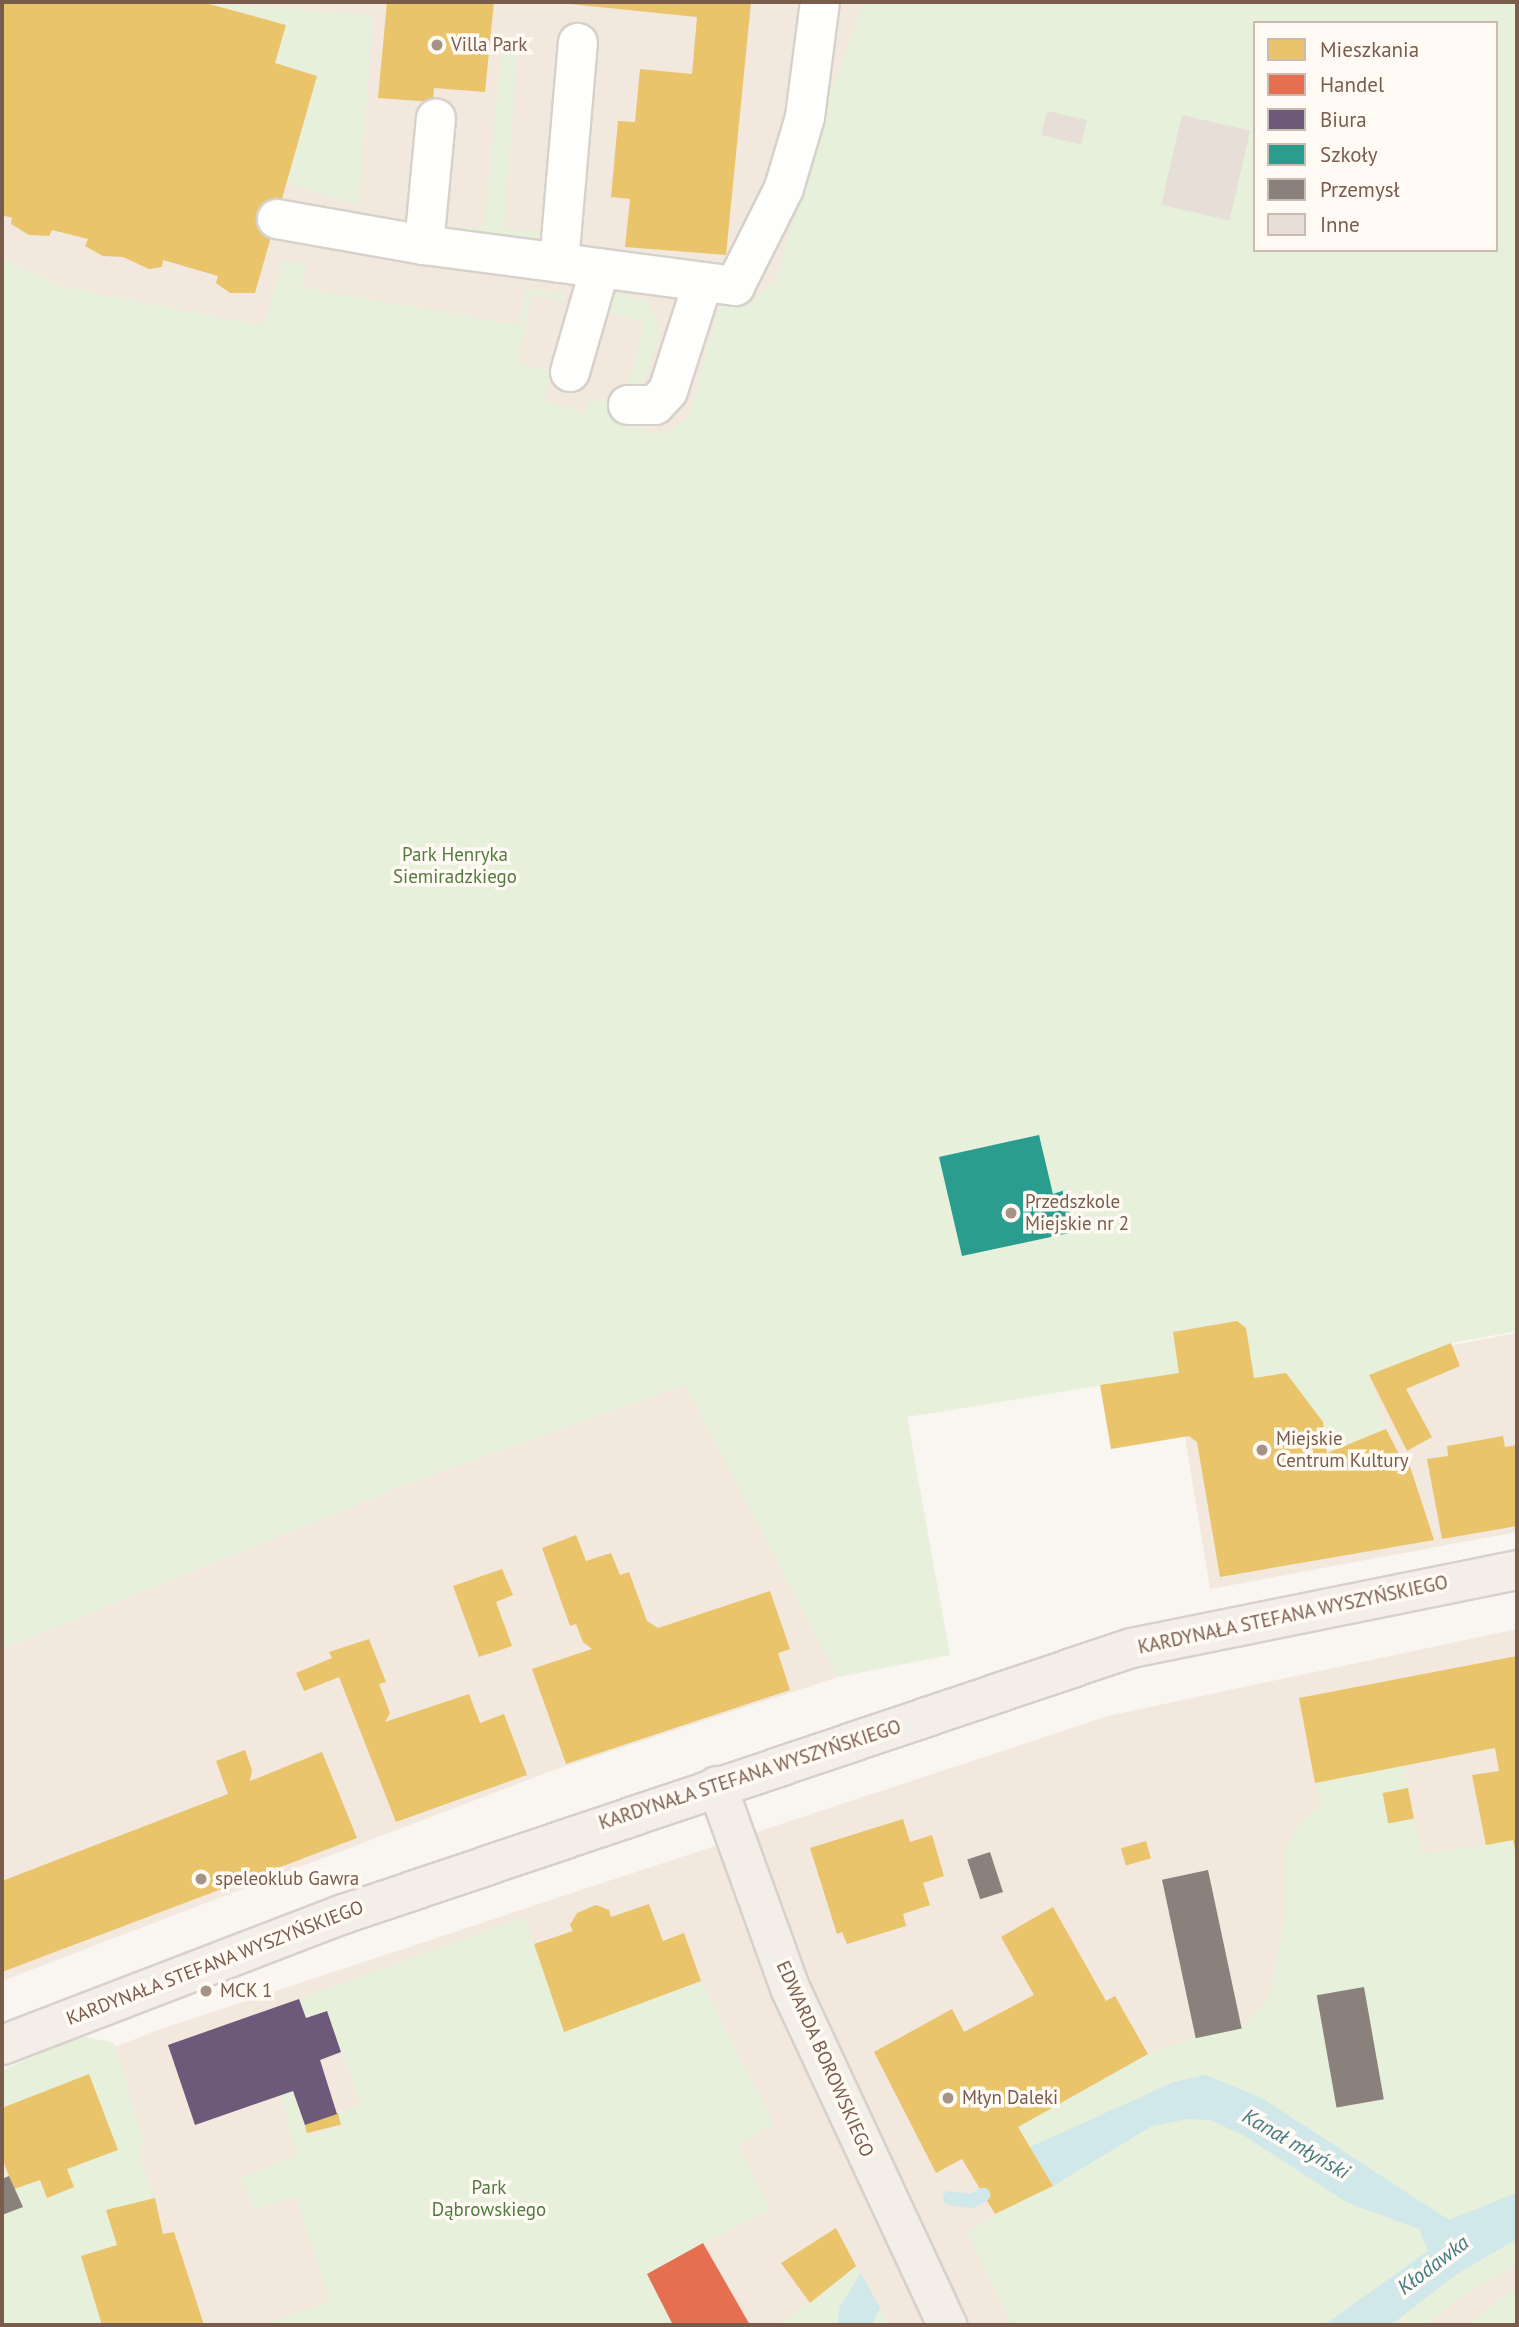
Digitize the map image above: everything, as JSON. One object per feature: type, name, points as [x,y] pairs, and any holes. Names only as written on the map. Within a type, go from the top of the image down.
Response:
[{"type":"main road","name":"KARDYNAŁA STEFANA WYSZYŃSKIEGO","points":[[2,2045],[344,1914],[1131,1648],[1517,1570]]},
{"type":"main road","name":"EDWARDA BOROWSKIEGO","points":[[717,1787],[790,1990],[947,2325]]},
{"type":"lane","points":[[277,219],[424,245],[735,286],[784,188],[805,117],[820,2]]},
{"type":"lane","points":[[559,263],[578,43]]},
{"type":"lane","points":[[424,245],[436,119]]},
{"type":"lane","points":[[570,372],[600,268]]},
{"type":"lane","points":[[628,405],[655,405],[668,391],[703,282]]},
{"type":"shaded area","name":"Villa Park","points":[[2,2],[874,2],[763,493],[209,317],[60,286],[2,258]]},
{"type":"shaded area","points":[[1162,1297],[1405,1354],[1517,1333],[1517,1532],[1210,1589]]},
{"type":"shaded area","points":[[690,1383],[838,1677],[551,1771],[2,1981],[2,1649],[413,1482]]},
{"type":"shaded area","points":[[1517,1629],[1517,2325],[2,2325],[2,2092],[158,2030],[1108,1716]]},
{"type":"green space","points":[[203,2],[373,15],[359,205],[287,183],[317,76],[275,63],[286,25]]},
{"type":"green space","name":"Park Henryka Siemiradzkiego","points":[[864,2],[1517,2],[1517,1331],[1451,1343],[1370,1375],[1386,1429],[1327,1453],[1254,1378],[1246,1328],[1237,1321],[1173,1332],[1179,1373],[907,1417],[950,1655],[838,1677],[685,1385],[413,1482],[2,1649],[2,258],[60,286],[264,326],[283,260],[306,263],[302,287],[519,325],[526,289],[561,293],[567,301],[532,294],[517,364],[552,371],[544,401],[585,413],[590,398],[622,406],[645,323],[610,313],[614,293],[648,301],[661,329],[646,380],[630,390],[621,422],[653,434],[672,431],[689,414],[721,300],[749,303],[776,280],[832,88]]},
{"type":"green space","points":[[503,36],[519,36],[504,229],[541,232],[537,245],[450,233],[445,228],[484,227]]},
{"type":"green space","points":[[1403,1766],[1422,1854],[1513,1840],[1517,1863],[1517,2193],[1450,2220],[1205,2075],[1174,2082],[1030,2147],[1018,2127],[1148,2054],[1195,2037],[1241,2028],[1269,1998],[1286,1916],[1285,1850],[1301,1821],[1321,1806],[1315,1783]],"holes":[[[1363,1988],[1329,2061],[1317,1996]]]},
{"type":"green space","name":"Park Dąbrowskiego","points":[[525,1917],[564,2032],[701,1981],[774,2124],[738,2145],[770,2209],[647,2274],[673,2325],[264,2325],[330,2301],[296,2197],[254,2210],[242,2177],[297,2156],[281,2095],[293,2091],[310,2136],[341,2125],[338,2113],[361,2105],[327,2011],[306,2018],[299,1999]]},
{"type":"green space","points":[[82,2036],[114,2043],[143,2139],[140,2159],[155,2198],[107,2210],[117,2245],[81,2256],[102,2325],[2,2325],[2,2215],[23,2207],[15,2189],[40,2180],[47,2198],[73,2187],[67,2169],[118,2150],[89,2074],[2,2108],[2,2070]]},
{"type":"green space","points":[[1187,2119],[1210,2120],[1243,2135],[1348,2203],[1419,2229],[1429,2251],[1324,2325],[1012,2325],[967,2232],[1152,2126]]},
{"type":"green space","points":[[1517,2239],[1517,2265],[1471,2290],[1427,2325],[1391,2325],[1457,2274]]},
{"type":"green space","points":[[856,2266],[889,2325],[777,2325],[810,2303]]},
{"type":"green space","points":[[1517,2288],[1517,2325],[1468,2325],[1506,2294]]},
{"type":"water","name":"Kłodawka","points":[[1205,2075],[1262,2098],[1449,2220],[1517,2193],[1517,2239],[1457,2274],[1391,2325],[1324,2325],[1428,2251],[1419,2229],[1348,2203],[1243,2135],[1210,2120],[1187,2119],[1152,2126],[1053,2186],[1030,2147],[1174,2082]]},
{"type":"water","points":[[861,2273],[880,2308],[872,2325],[837,2325],[840,2306]]},
{"type":"building: Mieszkania","points":[[2,2],[202,2],[286,25],[275,63],[317,76],[255,293],[230,293],[216,283],[218,276],[163,260],[162,267],[149,269],[123,257],[103,256],[85,246],[88,239],[52,230],[49,236],[29,235],[11,224],[12,218],[2,215]]},
{"type":"building: Mieszkania","name":"Villa Park","points":[[387,2],[494,2],[485,92],[434,88],[433,102],[378,98]]},
{"type":"building: Mieszkania","points":[[550,2],[751,2],[726,255],[625,247],[630,199],[611,197],[618,121],[635,122],[640,69],[692,74],[697,17]]},
{"type":"building: Mieszkania","name":"Miejskie Centrum Kultury","points":[[1237,1321],[1246,1328],[1254,1378],[1286,1373],[1323,1422],[1327,1453],[1386,1429],[1400,1456],[1406,1454],[1434,1540],[1220,1577],[1197,1442],[1189,1436],[1111,1449],[1100,1385],[1179,1373],[1173,1332]]},
{"type":"building: Mieszkania","points":[[1451,1343],[1460,1366],[1406,1389],[1432,1437],[1407,1451],[1369,1375]]},
{"type":"building: Mieszkania","points":[[1503,1436],[1505,1447],[1517,1445],[1517,1526],[1442,1539],[1427,1459],[1448,1456],[1447,1446]]},
{"type":"building: Mieszkania","points":[[576,1535],[586,1561],[611,1553],[620,1575],[629,1572],[647,1621],[658,1628],[770,1591],[790,1649],[778,1653],[790,1690],[566,1764],[532,1669],[592,1649],[583,1642],[576,1624],[570,1626],[542,1548]]},
{"type":"building: Mieszkania","points":[[502,1569],[513,1595],[496,1602],[512,1646],[479,1657],[453,1586]]},
{"type":"building: Mieszkania","points":[[369,1639],[386,1682],[379,1684],[390,1713],[385,1722],[469,1694],[480,1723],[504,1714],[527,1775],[396,1822],[339,1677],[304,1691],[296,1673],[332,1658],[329,1652]]},
{"type":"building: Mieszkania","points":[[1517,1656],[1517,1858],[1513,1840],[1486,1845],[1472,1775],[1499,1771],[1495,1748],[1315,1783],[1299,1698]]},
{"type":"building: Mieszkania","points":[[245,1750],[252,1770],[250,1781],[322,1752],[357,1838],[2,1972],[2,1881],[228,1794],[216,1761]]},
{"type":"building: Mieszkania","points":[[1408,1788],[1414,1818],[1388,1823],[1382,1793]]},
{"type":"building: Mieszkania","points":[[903,1819],[910,1842],[932,1835],[944,1876],[923,1883],[930,1905],[903,1914],[906,1926],[847,1944],[842,1932],[837,1934],[810,1848]]},
{"type":"building: Mieszkania","points":[[1146,1841],[1151,1858],[1126,1865],[1121,1848]]},
{"type":"building: Mieszkania","points":[[649,1904],[663,1941],[684,1933],[701,1981],[564,2032],[534,1944],[573,1931],[570,1925],[577,1913],[596,1905],[609,1910],[611,1917]]},
{"type":"building: Mieszkania","points":[[1053,1907],[1106,2001],[1115,1996],[1148,2054],[1018,2127],[1053,2186],[995,2214],[962,2159],[936,2173],[874,2052],[952,2009],[964,2032],[1034,1995],[1001,1937]]},
{"type":"building: Mieszkania","points":[[89,2074],[118,2150],[67,2169],[74,2187],[47,2198],[40,2180],[14,2189],[2,2158],[2,2108]]},
{"type":"building: Mieszkania","points":[[338,2113],[341,2125],[307,2133],[304,2121]]},
{"type":"building: Mieszkania","points":[[155,2198],[163,2234],[174,2232],[204,2325],[102,2325],[81,2256],[117,2245],[106,2210]]},
{"type":"building: Mieszkania","points":[[836,2228],[856,2266],[810,2303],[781,2263]]},
{"type":"building: Handel","points":[[703,2243],[750,2325],[673,2325],[647,2274]]},
{"type":"building: Biura","points":[[299,1999],[306,2018],[327,2011],[341,2052],[320,2060],[337,2114],[305,2125],[293,2091],[195,2125],[168,2045]]},
{"type":"building: Szkoły","name":"Przedszkole Miejskie nr 2","points":[[1039,1135],[1053,1194],[1065,1190],[1074,1232],[962,1256],[939,1157]]},
{"type":"building: Przemysł","points":[[990,1852],[1003,1892],[980,1899],[967,1859]]},
{"type":"building: Przemysł","points":[[1208,1870],[1242,2028],[1196,2038],[1162,1880]]},
{"type":"building: Przemysł","points":[[1364,1987],[1384,2099],[1337,2108],[1317,1995]]},
{"type":"building: Przemysł","points":[[9,2176],[23,2207],[2,2215],[2,2179]]},
{"type":"building: Inne","points":[[1047,111],[1087,120],[1081,145],[1041,135]]},
{"type":"building: Inne","points":[[1182,115],[1250,131],[1230,220],[1161,205]]},
{"type":"waterway","name":"Kanał młyński","points":[[950,2198],[972,2201],[983,2195]]},
{"type":"place","name":"Villa Park","points":[[437,45]]},
{"type":"place","name":"Przedszkole Miejskie nr 2","points":[[1011,1213]]},
{"type":"place","name":"Miejskie Centrum Kultury","points":[[1262,1450]]},
{"type":"place","name":"speleoklub Gawra","points":[[201,1879]]},
{"type":"place","name":"MCK 1","points":[[206,1991]]},
{"type":"place","name":"Młyn Daleki","points":[[948,2098]]}]
